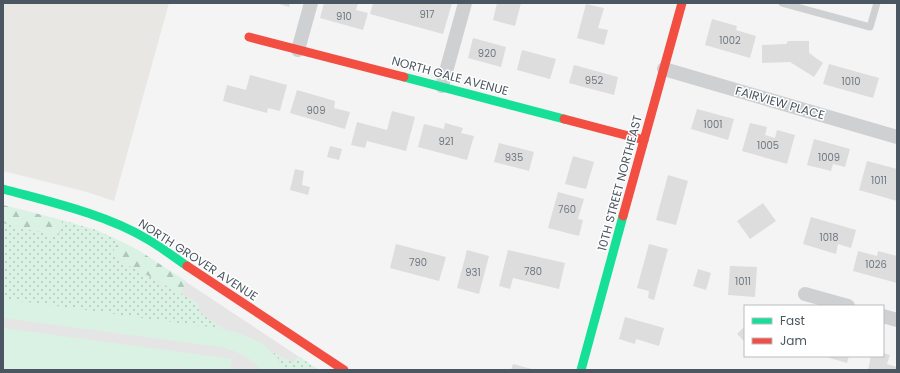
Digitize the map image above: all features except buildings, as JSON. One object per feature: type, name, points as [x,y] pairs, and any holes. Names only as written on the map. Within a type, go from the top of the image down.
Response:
[{"type":"street","points":[[298,50],[311,3]]},
{"type":"street","points":[[442,86],[465,3]]},
{"type":"street","name":"10TH STREET NORTHEAST","points":[[581,370],[682,3]]},
{"type":"street","name":"NORTH GALE AVENUE","points":[[249,37],[442,86],[644,140]]},
{"type":"street","name":"FAIRVIEW PLACE","points":[[664,69],[897,137]]},
{"type":"street","name":"NORTH GROVER AVENUE","points":[[3,189],[74,208],[113,222],[146,238],[344,370]]},
{"type":"street","points":[[805,294],[844,305]]},
{"type":"street","points":[[884,316],[897,320]]},
{"type":"lane","points":[[782,3],[870,27],[877,3]]},
{"type":"shaded area","points":[[3,3],[169,3],[114,201],[87,192],[3,171]]},
{"type":"shaded area","points":[[3,205],[96,230],[138,250],[319,370],[3,370]]},
{"type":"green space","points":[[3,205],[62,220],[60,232],[54,236],[3,223]]},
{"type":"green space","points":[[62,220],[96,230],[120,241],[114,249],[115,258],[198,303],[199,312],[223,329],[3,299],[3,223],[54,236],[60,232]]},
{"type":"green space","points":[[120,241],[138,250],[186,281],[181,293],[115,258],[114,249]]},
{"type":"green space","points":[[3,299],[223,329],[242,334],[266,347],[273,353],[284,370],[261,370],[253,361],[243,355],[221,347],[3,318]]},
{"type":"green space","points":[[3,328],[232,359],[230,370],[3,370]]},
{"type":"green space","points":[[270,350],[293,363],[298,356],[319,370],[284,370],[279,359]]},
{"type":"traffic: fast","points":[[404,77],[564,119]]},
{"type":"traffic: fast","points":[[3,189],[58,204],[113,222],[147,239],[187,266]]},
{"type":"traffic: fast","points":[[581,370],[623,216]]},
{"type":"traffic: jam","points":[[623,216],[682,3]]},
{"type":"traffic: jam","points":[[249,37],[404,77]]},
{"type":"traffic: jam","points":[[564,119],[644,140]]},
{"type":"traffic: jam","points":[[187,266],[344,370]]}]
